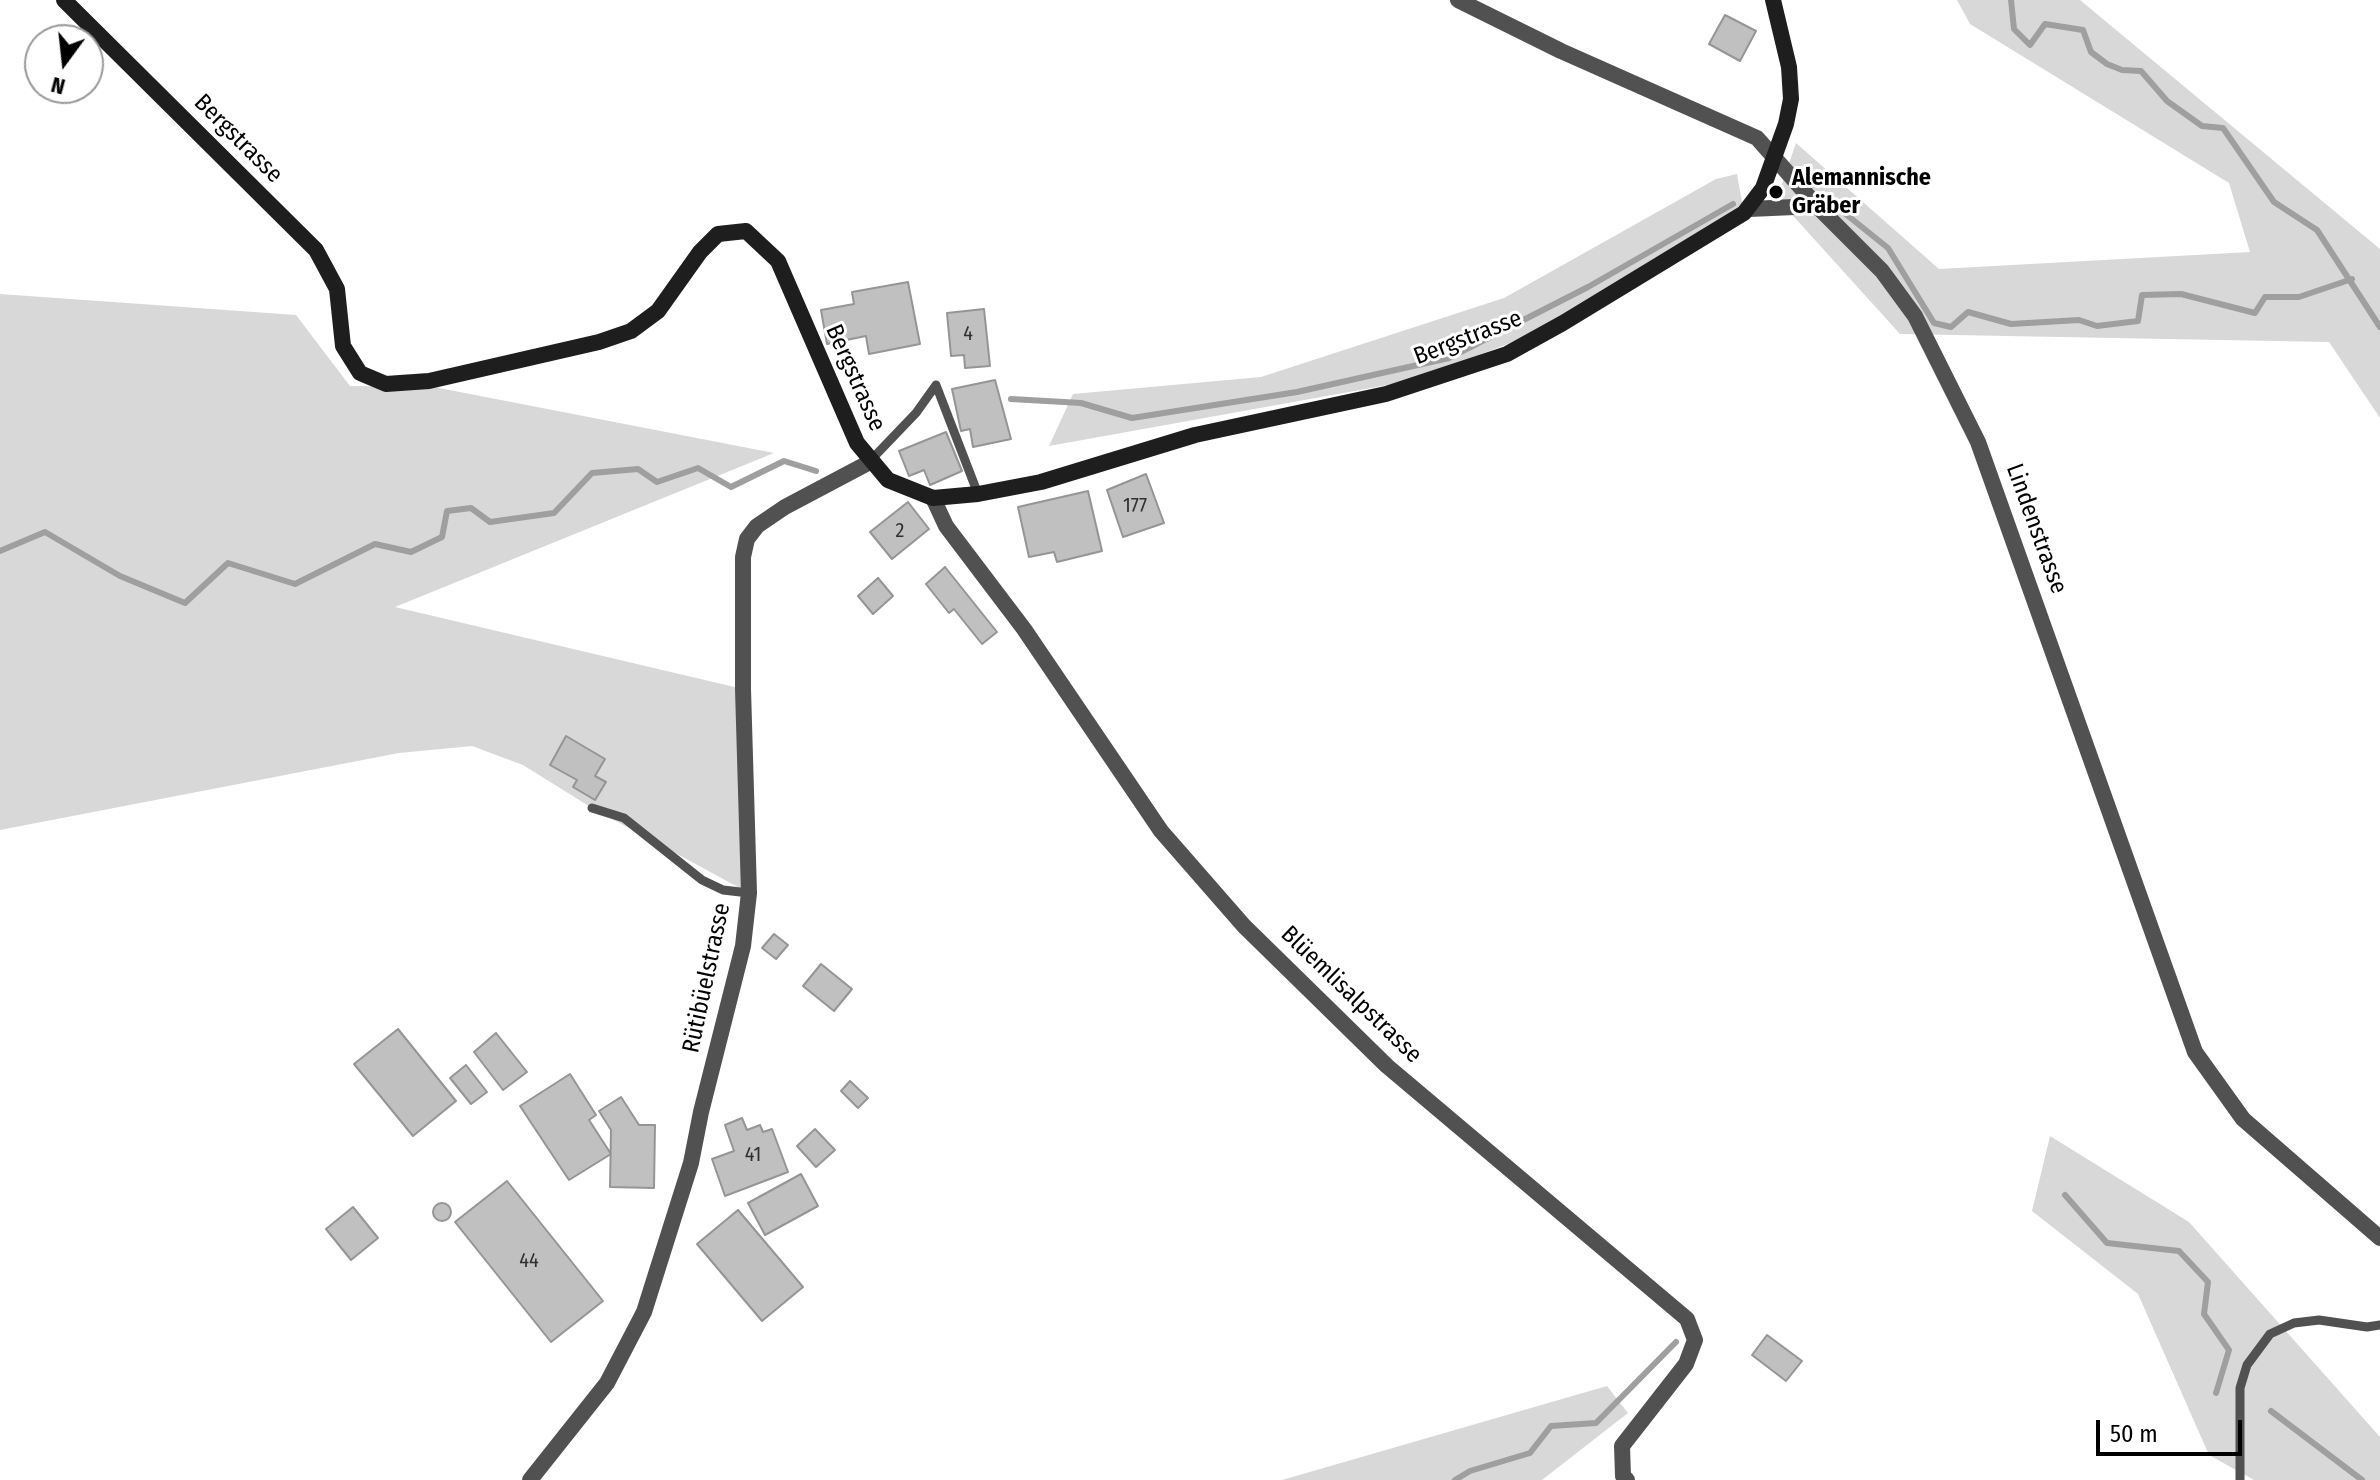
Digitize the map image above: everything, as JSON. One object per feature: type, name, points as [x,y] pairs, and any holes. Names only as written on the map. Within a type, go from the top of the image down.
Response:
[{"type":"street","name":"Bergstrasse","points":[[64,0],[316,250],[337,289],[343,346],[360,373],[386,384],[440,380],[599,342],[631,331],[658,311],[700,252],[718,234],[746,231],[778,261],[845,421],[870,462],[888,480],[933,498],[978,494],[1112,463],[1195,435],[1386,394],[1507,354],[1749,209],[1763,188],[1775,157],[1791,99],[1789,67],[1773,0]]},
{"type":"street","name":"Lindenstrasse","points":[[1458,0],[1561,51],[1757,138],[1817,206],[1882,271],[1915,316],[1978,442],[2195,1052],[2243,1119],[2380,1238]]},
{"type":"street","points":[[1749,209],[1817,206]]},
{"type":"street","name":"Rütibüelstrasse","points":[[530,1480],[607,1383],[644,1312],[691,1163],[743,946],[749,893],[743,689],[743,557],[747,539],[757,526],[785,507],[870,462]]},
{"type":"street","name":"Blüemlisalpstrasse","points":[[933,498],[946,526],[1024,629],[1161,831],[1244,926],[1387,1066],[1687,1319],[1695,1340],[1686,1364],[1622,1446],[1623,1476],[1627,1480]]},
{"type":"lane","points":[[870,462],[916,413],[936,385],[978,494]]},
{"type":"lane","points":[[592,808],[624,818],[702,880],[723,890],[749,893]]},
{"type":"lane","points":[[2240,1480],[2240,1388],[2254,1352],[2270,1334],[2294,1323],[2319,1320],[2367,1327],[2380,1325]]},
{"type":"shaded area","points":[[1957,0],[2080,0],[2380,249],[2380,418],[2329,342],[1900,334],[1777,198],[1796,143],[1939,269],[2250,252],[2229,183],[1970,24]]},
{"type":"shaded area","points":[[1737,174],[1744,213],[1563,323],[1410,381],[1049,446],[1073,394],[1261,377],[1504,298],[1716,179]]},
{"type":"shaded area","points":[[0,294],[296,315],[350,386],[434,387],[774,453],[395,607],[743,689],[749,893],[592,808],[523,765],[472,746],[399,753],[0,830]]},
{"type":"shaded area","points":[[2050,1136],[2189,1222],[2380,1437],[2380,1480],[2254,1480],[2209,1455],[2138,1294],[2032,1211]]},
{"type":"shaded area","points":[[1607,1386],[1628,1413],[1542,1480],[1282,1480]]},
{"type":"building","points":[[1725,15],[1756,31],[1740,61],[1709,44]]},
{"type":"building","points":[[908,282],[920,344],[869,354],[866,336],[827,344],[821,310],[854,304],[852,292]]},
{"type":"building","points":[[984,309],[990,366],[965,368],[964,355],[951,356],[947,313]]},
{"type":"building","points":[[995,380],[1011,439],[973,447],[970,429],[961,431],[952,389]]},
{"type":"building","points":[[946,432],[962,471],[930,485],[924,470],[909,476],[899,451]]},
{"type":"building","points":[[1146,474],[1164,523],[1123,537],[1107,490]]},
{"type":"building","points":[[1088,491],[1102,551],[1057,562],[1054,552],[1029,557],[1018,507]]},
{"type":"building","points":[[908,502],[929,529],[892,559],[870,532]]},
{"type":"building","points":[[945,567],[997,632],[982,644],[954,609],[949,613],[926,584]]},
{"type":"building","points":[[878,578],[893,596],[873,614],[858,596]]},
{"type":"building","points":[[566,736],[605,759],[595,776],[606,782],[595,800],[573,787],[577,780],[550,765]]},
{"type":"building","points":[[774,934],[788,945],[776,959],[762,948]]},
{"type":"building","points":[[821,964],[852,989],[834,1011],[803,986]]},
{"type":"building","points":[[398,1029],[456,1101],[413,1136],[354,1064]]},
{"type":"building","points":[[496,1033],[527,1072],[503,1090],[474,1052]]},
{"type":"building","points":[[466,1065],[487,1092],[471,1104],[450,1078]]},
{"type":"building","points":[[570,1074],[596,1115],[589,1120],[611,1154],[569,1180],[520,1106]]},
{"type":"building","points":[[850,1081],[868,1098],[858,1108],[841,1091]]},
{"type":"building","points":[[621,1097],[639,1125],[655,1125],[654,1188],[610,1187],[611,1130],[599,1111]]},
{"type":"building","points":[[742,1118],[747,1130],[760,1125],[763,1132],[772,1129],[788,1172],[725,1196],[712,1159],[734,1151],[725,1125]]},
{"type":"building","points":[[815,1129],[835,1150],[816,1167],[797,1146]]},
{"type":"building","points":[[801,1174],[818,1206],[765,1235],[748,1203]]},
{"type":"building","points":[[507,1181],[603,1301],[551,1342],[455,1222]]},
{"type":"building","points":[[442,1203],[451,1212],[442,1221],[433,1212]]},
{"type":"building","points":[[353,1207],[378,1238],[351,1260],[326,1229]]},
{"type":"building","points":[[738,1210],[803,1287],[762,1321],[697,1244]]},
{"type":"building","points":[[1767,1335],[1802,1361],[1786,1381],[1752,1355]]},
{"type":"waterway","points":[[2011,0],[2014,29],[2030,45],[2045,24],[2083,30],[2091,52],[2107,64],[2122,70],[2141,71],[2167,101],[2202,126],[2223,128],[2274,202],[2317,230],[2380,327]]},
{"type":"waterway","points":[[1822,195],[1888,248],[1934,323],[1951,327],[1968,312],[2011,324],[2079,320],[2097,326],[2138,321],[2142,295],[2181,294],[2255,313],[2265,297],[2299,297],[2352,279]]},
{"type":"waterway","points":[[1011,399],[1081,403],[1132,418],[1297,392],[1449,358],[1588,287],[1733,204]]},
{"type":"waterway","points":[[0,551],[45,532],[120,576],[185,603],[228,563],[295,584],[375,544],[411,552],[442,537],[447,511],[471,508],[490,522],[554,513],[592,473],[638,469],[657,482],[698,468],[731,487],[784,461],[816,471]]},
{"type":"waterway","points":[[2065,1195],[2107,1243],[2179,1251],[2208,1282],[2204,1314],[2229,1350],[2216,1393]]},
{"type":"waterway","points":[[1455,1480],[1470,1471],[1530,1453],[1551,1426],[1596,1423],[1676,1342]]},
{"type":"waterway","points":[[2271,1411],[2362,1480]]},
{"type":"place","name":"Alemannische Gräber","points":[[1776,192]]}]
